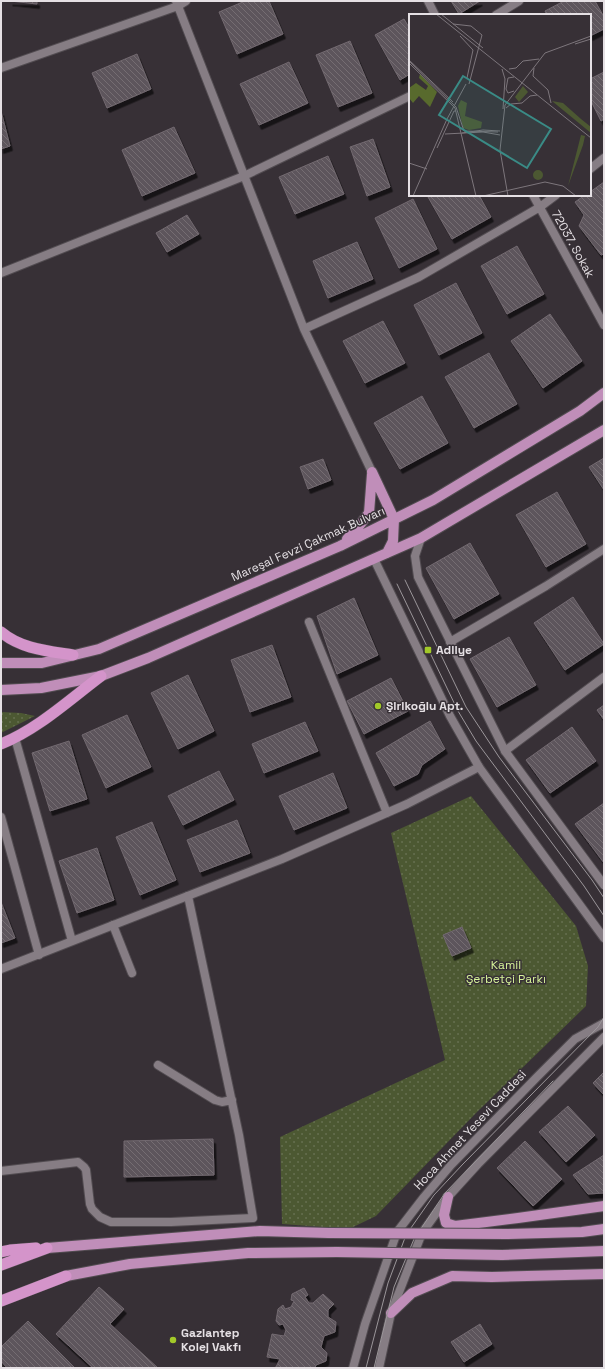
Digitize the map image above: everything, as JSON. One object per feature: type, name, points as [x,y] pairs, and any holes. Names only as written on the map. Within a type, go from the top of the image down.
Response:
[{"type":"highway","points":[[1,632],[6,637],[35,649],[73,655]]},
{"type":"highway","points":[[1,744],[15,738],[58,709],[101,676]]},
{"type":"highway","points":[[1,1252],[10,1250],[47,1248]]},
{"type":"highway","points":[[1,1265],[47,1248]]},
{"type":"highway","points":[[1,1294],[66,1276]]},
{"type":"highway","points":[[1,1301],[66,1276]]},
{"type":"main road","name":"Mareşal Fevzi Çakmak Bulvarı","points":[[1,663],[42,663],[99,649],[340,546],[433,500],[580,411],[604,394]]},
{"type":"main road","points":[[1,690],[41,688],[101,676],[148,658],[420,538],[604,430]]},
{"type":"main road","points":[[372,472],[394,519],[393,540],[387,553]]},
{"type":"main road","points":[[340,546],[356,530],[369,512],[372,472]]},
{"type":"main road","points":[[448,1197],[444,1215],[446,1223],[455,1226],[604,1206]]},
{"type":"main road","points":[[47,1248],[260,1231],[507,1234],[582,1232],[604,1229]]},
{"type":"main road","points":[[66,1276],[130,1264],[248,1253],[337,1252],[502,1255],[604,1251]]},
{"type":"main road","points":[[391,1313],[412,1293],[452,1276],[492,1277],[604,1274]]},
{"type":"street","points":[[1,68],[186,1]]},
{"type":"street","points":[[428,1],[434,14]]},
{"type":"street","points":[[498,14],[519,1]]},
{"type":"street","points":[[177,3],[304,329],[372,472]]},
{"type":"street","points":[[1,273],[244,176],[409,96]]},
{"type":"street","points":[[591,168],[604,158]]},
{"type":"street","name":"72037. Sokak","points":[[534,196],[604,325]]},
{"type":"street","points":[[304,329],[419,277],[540,207],[555,196]]},
{"type":"street","points":[[420,538],[415,556],[418,577],[505,751],[604,886]]},
{"type":"street","points":[[450,642],[546,586],[604,549]]},
{"type":"street","points":[[374,559],[450,716],[479,767],[604,938]]},
{"type":"street","points":[[309,622],[387,813]]},
{"type":"street","points":[[505,751],[604,677]]},
{"type":"street","points":[[15,738],[72,941]]},
{"type":"street","points":[[1,969],[282,859],[407,804],[479,767]]},
{"type":"street","points":[[1,817],[38,954]]},
{"type":"street","points":[[1,1171],[78,1162],[86,1170],[90,1204],[92,1209],[100,1217],[111,1222],[171,1222],[253,1218],[232,1100],[188,896]]},
{"type":"street","points":[[113,925],[132,973]]},
{"type":"street","name":"Hoca Ahmet Yesevi Caddesi","points":[[354,1368],[365,1324],[397,1232],[451,1165],[537,1077],[575,1039],[604,1023]]},
{"type":"street","points":[[379,1368],[391,1313],[422,1233],[448,1197],[478,1164],[604,1037]]},
{"type":"street","points":[[158,1065],[215,1100],[222,1102],[232,1100]]},
{"type":"green space","points":[[1,712],[21,713],[35,716],[1,733]]},
{"type":"green space","name":"Kamil Şerbetçi Parkı","points":[[471,796],[576,926],[588,966],[586,1006],[478,1111],[376,1216],[349,1229],[282,1224],[280,1137],[445,1060],[391,833]]},
{"type":"building","points":[[10,1],[37,1],[37,4]]},
{"type":"building","points":[[245,1],[269,1],[283,34],[237,54],[219,12]]},
{"type":"building","points":[[451,1],[480,1],[459,14]]},
{"type":"building","points":[[564,1],[595,1],[604,17],[604,29],[591,36],[591,14],[546,14],[545,11]]},
{"type":"building","points":[[404,19],[409,27],[409,75],[400,80],[375,35]]},
{"type":"building","points":[[350,41],[372,93],[338,107],[316,55]]},
{"type":"building","points":[[137,54],[151,89],[107,108],[92,73]]},
{"type":"building","points":[[289,62],[308,103],[259,125],[240,84]]},
{"type":"building","points":[[604,72],[604,119],[601,121],[591,101],[591,78]]},
{"type":"building","points":[[1,111],[10,146],[1,149]]},
{"type":"building","points":[[174,127],[195,173],[142,196],[122,150]]},
{"type":"building","points":[[373,139],[390,187],[367,196],[350,147]]},
{"type":"building","points":[[328,156],[344,194],[295,214],[279,177]]},
{"type":"building","points":[[604,182],[604,254],[601,255],[579,226],[584,215],[575,202],[584,196],[591,196],[591,191]]},
{"type":"building","points":[[480,196],[491,217],[452,239],[428,197]]},
{"type":"building","points":[[413,199],[437,249],[399,268],[375,218]]},
{"type":"building","points":[[187,215],[199,234],[167,252],[156,233]]},
{"type":"building","points":[[357,242],[373,279],[328,298],[313,261]]},
{"type":"building","points":[[517,246],[544,294],[507,314],[481,266]]},
{"type":"building","points":[[456,283],[482,333],[439,355],[414,305]]},
{"type":"building","points":[[550,314],[582,361],[543,388],[511,341]]},
{"type":"building","points":[[383,321],[405,363],[365,383],[343,341]]},
{"type":"building","points":[[489,353],[517,404],[474,428],[445,377]]},
{"type":"building","points":[[422,396],[448,443],[400,469],[374,423]]},
{"type":"building","points":[[604,458],[604,490],[589,467]]},
{"type":"building","points":[[323,459],[331,480],[308,489],[300,467]]},
{"type":"building","points":[[557,492],[586,544],[546,567],[516,515]]},
{"type":"building","points":[[470,543],[499,594],[454,619],[426,568]]},
{"type":"building","points":[[573,597],[604,644],[565,670],[534,623]]},
{"type":"building","points":[[354,598],[378,655],[337,674],[317,616]]},
{"type":"building","points":[[509,637],[536,685],[497,707],[470,659]]},
{"type":"building","points":[[272,645],[291,697],[250,712],[231,660]]},
{"type":"building","points":[[188,675],[214,731],[178,749],[151,693]]},
{"type":"building","name":"Şirikoğlu Apt.","points":[[391,678],[408,711],[364,734],[347,701]]},
{"type":"building","points":[[604,705],[604,720],[597,710]]},
{"type":"building","points":[[127,715],[151,767],[106,788],[82,735]]},
{"type":"building","points":[[430,721],[445,749],[422,765],[418,774],[394,786],[376,753]]},
{"type":"building","points":[[305,722],[318,751],[264,773],[252,744]]},
{"type":"building","points":[[572,727],[596,761],[550,793],[526,760]]},
{"type":"building","points":[[69,741],[87,799],[50,811],[32,753]]},
{"type":"building","points":[[219,771],[234,800],[183,825],[168,796]]},
{"type":"building","points":[[333,773],[347,808],[294,830],[279,796]]},
{"type":"building","points":[[604,803],[604,863],[575,824]]},
{"type":"building","points":[[237,820],[250,853],[200,872],[187,840]]},
{"type":"building","points":[[152,822],[176,880],[140,895],[116,837]]},
{"type":"building","points":[[97,848],[114,900],[77,913],[59,861]]},
{"type":"building","points":[[1,902],[15,938],[1,943]]},
{"type":"building","points":[[462,927],[471,948],[452,956],[443,935]]},
{"type":"building","points":[[604,1072],[604,1095],[593,1083]]},
{"type":"building","points":[[568,1106],[595,1135],[566,1162],[539,1132]]},
{"type":"building","points":[[213,1139],[214,1175],[124,1177],[124,1141]]},
{"type":"building","points":[[525,1141],[562,1179],[533,1206],[497,1168]]},
{"type":"building","points":[[604,1155],[604,1193],[588,1194],[573,1175]]},
{"type":"building","points":[[99,1287],[124,1309],[110,1324],[158,1368],[93,1368],[56,1334]]},
{"type":"building","points":[[304,1288],[308,1295],[305,1297],[309,1303],[313,1303],[323,1294],[334,1304],[328,1310],[328,1317],[336,1322],[335,1332],[324,1336],[321,1347],[327,1353],[326,1361],[316,1365],[315,1368],[274,1368],[280,1359],[267,1357],[272,1334],[284,1336],[286,1330],[283,1324],[279,1325],[276,1321],[278,1309],[283,1305],[285,1309],[291,1307],[294,1301],[291,1300],[292,1294]]},
{"type":"building","points":[[28,1321],[75,1368],[7,1368],[1,1361],[1,1347]]},
{"type":"building","points":[[480,1324],[492,1344],[464,1362],[451,1342]]},
{"type":"tram line","points":[[405,580],[466,707],[499,757],[604,898]]},
{"type":"tram line","points":[[397,584],[458,711],[476,741],[584,886],[604,916]]},
{"type":"tram line","points":[[366,1368],[388,1283],[406,1235],[434,1195],[598,1027],[604,1017]]},
{"type":"tram line","points":[[374,1368],[394,1287],[414,1239],[445,1193],[553,1081]]},
{"type":"place","name":"Adliye","points":[[428,650]]},
{"type":"place","name":"Şirikoğlu Apt.","points":[[378,706]]},
{"type":"place","name":"Gaziantep Kolej Vakfı","points":[[173,1340]]}]
